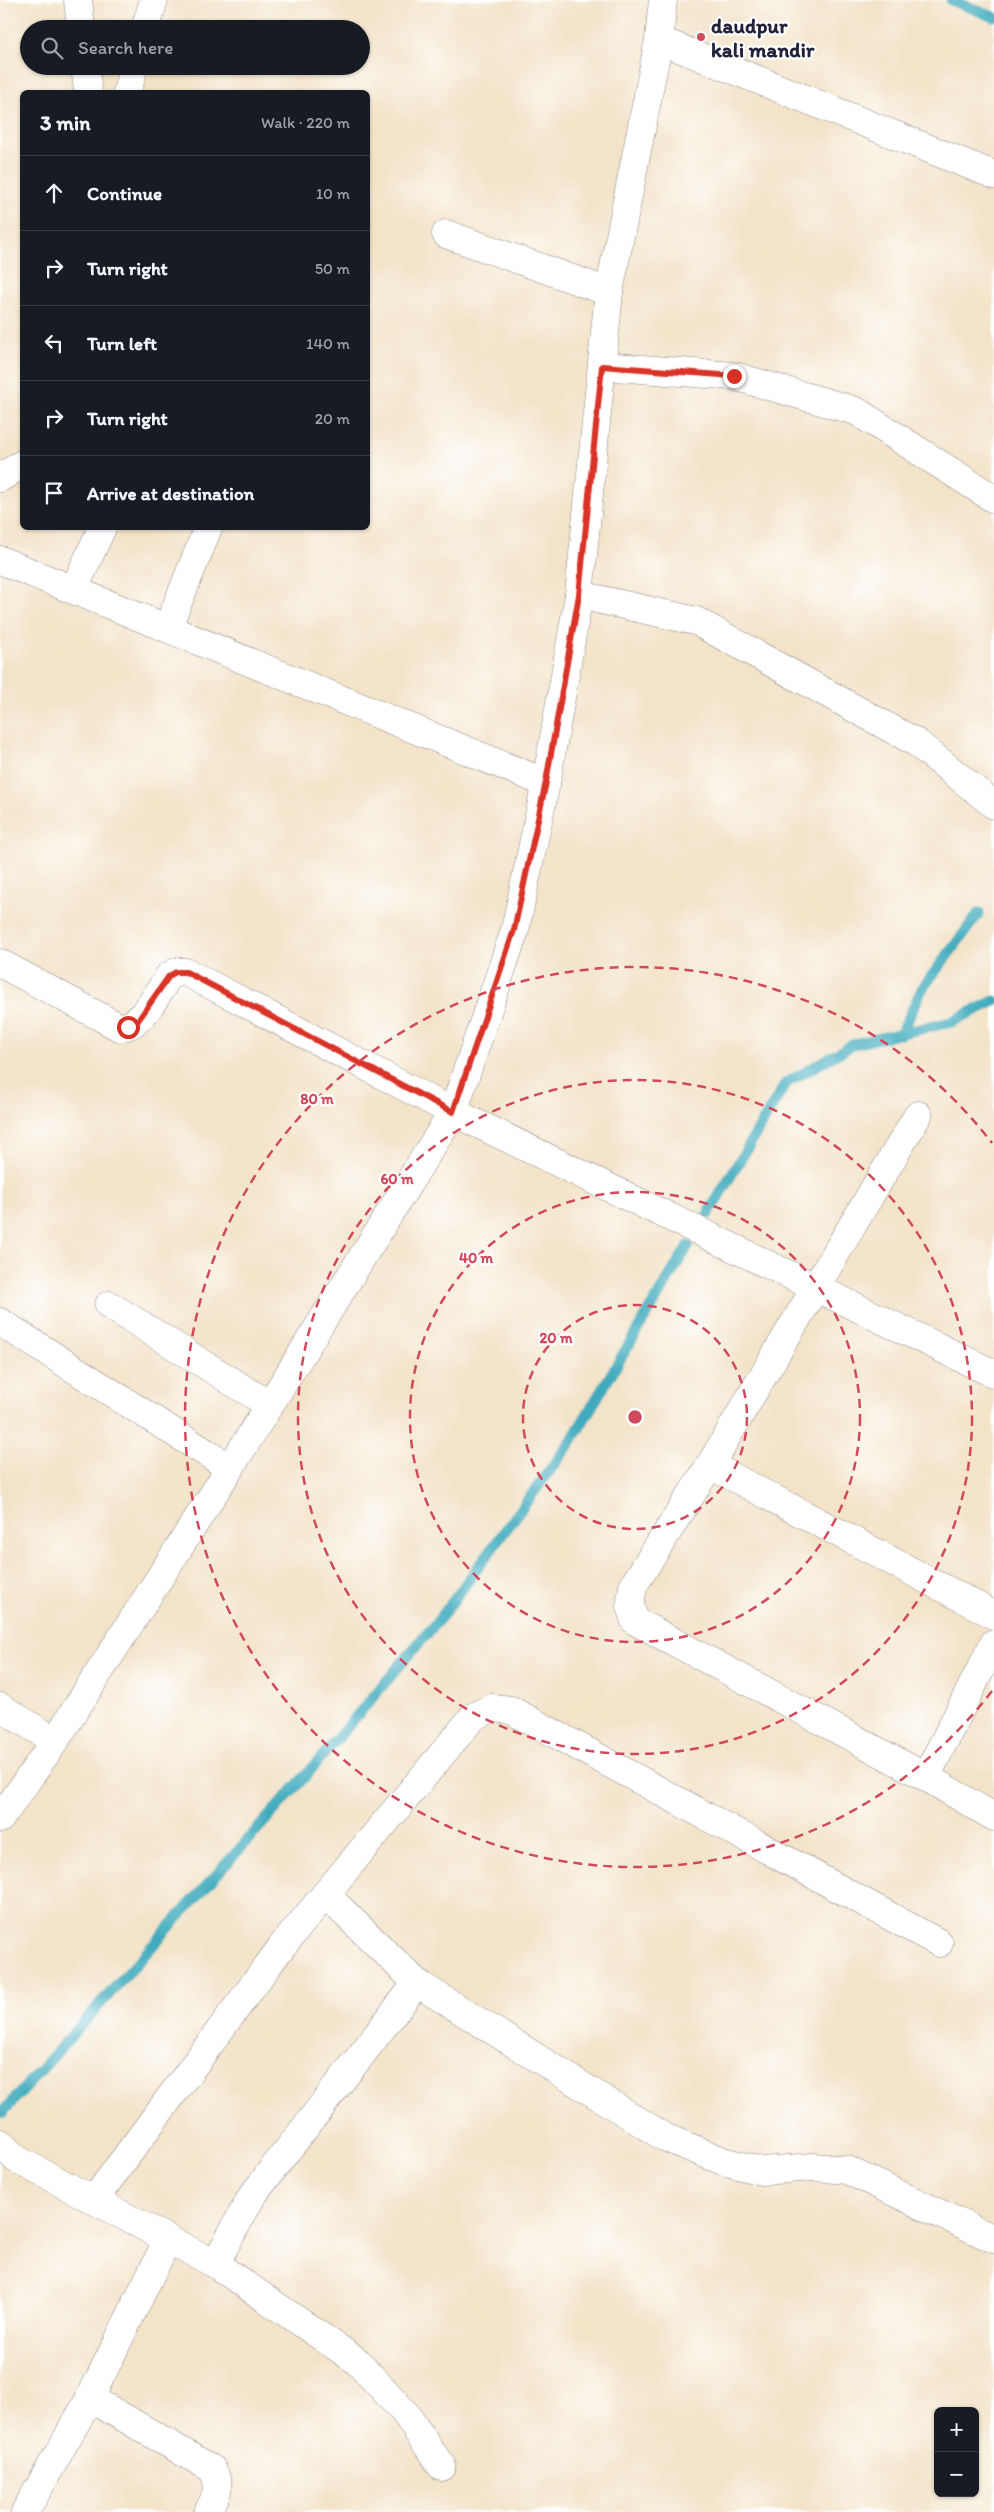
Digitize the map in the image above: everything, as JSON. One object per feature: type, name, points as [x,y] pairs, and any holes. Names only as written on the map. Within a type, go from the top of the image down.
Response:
[{"type":"street","points":[[78,0],[80,20]]},
{"type":"street","points":[[148,20],[154,0]]},
{"type":"street","points":[[0,1819],[55,1742],[230,1468],[268,1404],[453,1112],[514,930],[546,782],[579,595],[609,292],[659,40],[663,0]]},
{"type":"street","points":[[659,40],[994,175]]},
{"type":"street","points":[[86,75],[88,90]]},
{"type":"street","points":[[128,90],[132,75]]},
{"type":"street","points":[[446,234],[609,292]]},
{"type":"street","points":[[602,366],[734,376],[856,411],[994,499]]},
{"type":"street","points":[[0,478],[20,465]]},
{"type":"street","points":[[74,589],[101,530]]},
{"type":"street","points":[[168,627],[207,530]]},
{"type":"street","points":[[0,560],[546,782]]},
{"type":"street","points":[[579,595],[696,621],[917,743],[994,805]]},
{"type":"street","points":[[0,963],[119,1027],[128,1027],[137,1022],[169,976],[176,972],[186,972],[453,1112],[994,1374]]},
{"type":"street","points":[[918,1115],[710,1466],[632,1586],[630,1606],[635,1621],[926,1777],[994,1817]]},
{"type":"street","points":[[110,1305],[268,1404]]},
{"type":"street","points":[[0,1322],[230,1468]]},
{"type":"street","points":[[710,1466],[994,1615]]},
{"type":"street","points":[[926,1777],[994,1643]]},
{"type":"street","points":[[0,1708],[55,1742]]},
{"type":"street","points":[[94,2200],[284,1945],[325,1894],[473,1716],[492,1708],[511,1710],[939,1943]]},
{"type":"street","points":[[325,1894],[417,1983],[664,2137],[723,2161],[761,2171],[814,2167],[847,2170],[994,2238]]},
{"type":"street","points":[[215,2264],[252,2196],[417,1983]]},
{"type":"street","points":[[0,2143],[16,2159],[215,2264],[357,2361],[405,2413],[442,2467]]},
{"type":"street","points":[[26,2512],[90,2398],[168,2239]]},
{"type":"street","points":[[90,2398],[212,2469],[218,2480],[218,2493],[208,2512]]},
{"type":"waterway","points":[[951,0],[994,17]]},
{"type":"waterway","points":[[901,1034],[922,989],[979,913]]},
{"type":"waterway","points":[[708,1214],[786,1083],[854,1044],[951,1022],[994,1001]]},
{"type":"waterway","points":[[3,2112],[308,1773],[442,1616],[570,1443],[688,1246]]},
{"type":"place","name":"daudpur kali mandir","points":[[701,37]]},
{"type":"route","points":[[128,1027],[137,1022],[169,976],[176,972],[186,972],[453,1112],[514,930],[546,782],[579,595],[602,366],[734,376]]}]
